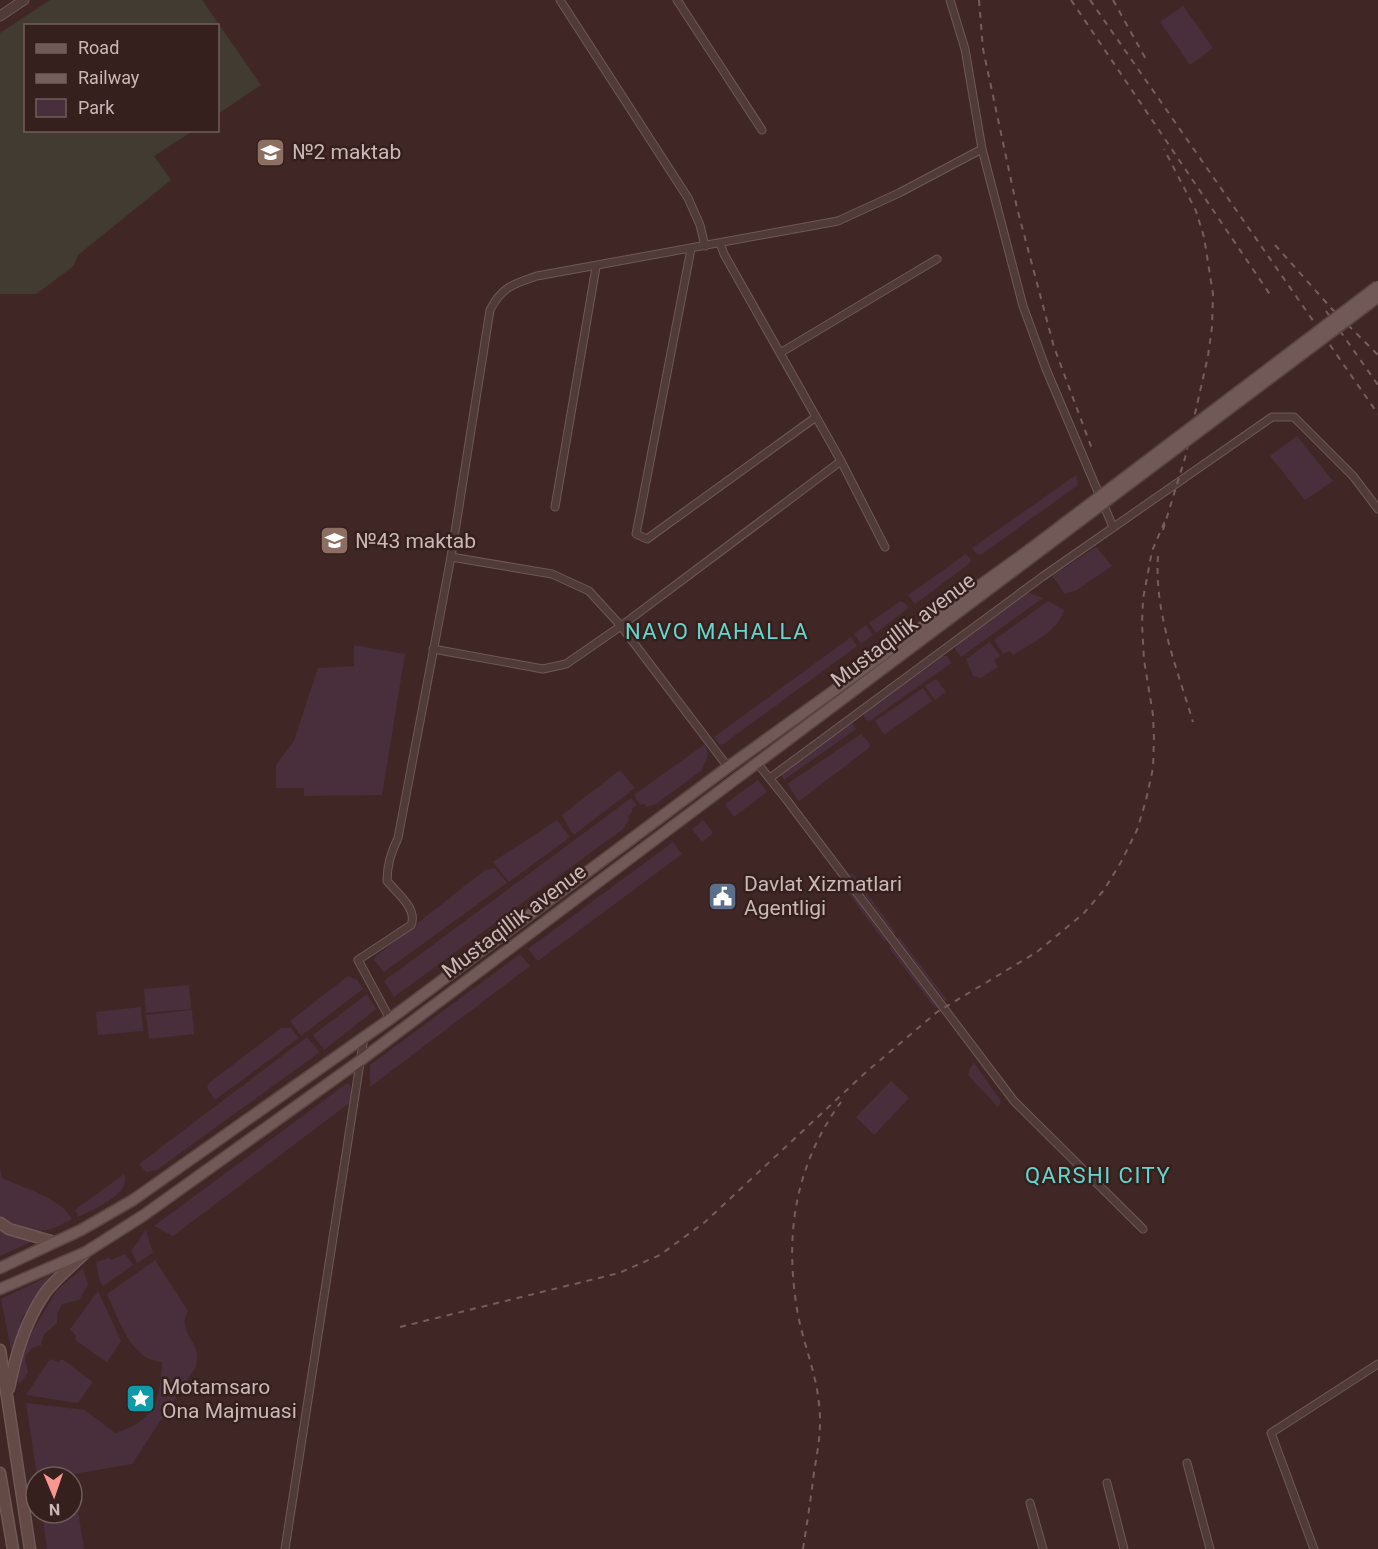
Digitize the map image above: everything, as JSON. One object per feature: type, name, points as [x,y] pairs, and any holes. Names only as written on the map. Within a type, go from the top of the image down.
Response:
[{"type":"main road","points":[[1031,553],[1378,286]]},
{"type":"main road","points":[[1031,553],[1378,297]]},
{"type":"main road","name":"Mustaqillik avenue","points":[[0,1268],[81,1230],[133,1200],[364,1037],[843,683],[1031,553]]},
{"type":"main road","name":"Mustaqillik avenue","points":[[0,1289],[86,1252],[144,1215],[361,1060],[758,764],[1031,553]]},
{"type":"main road","points":[[843,683],[851,693]]},
{"type":"main road","points":[[390,1018],[398,1032]]},
{"type":"main road","points":[[0,1223],[9,1229],[54,1242]]},
{"type":"main road","points":[[7,1397],[15,1355],[29,1320],[46,1292],[86,1252]]},
{"type":"main road","points":[[0,1350],[30,1549]]},
{"type":"main road","points":[[0,1473],[13,1549]]},
{"type":"street","points":[[0,16],[24,0]]},
{"type":"street","points":[[561,0],[688,198],[700,225],[705,246]]},
{"type":"street","points":[[677,0],[762,130]]},
{"type":"street","points":[[950,0],[965,49],[982,149],[1023,306],[1046,369],[1113,527]]},
{"type":"street","points":[[390,1018],[358,960],[411,925],[414,919],[413,912],[387,881],[387,870],[389,858],[398,838],[451,557],[490,310],[497,296],[512,284],[537,276],[838,221],[899,193],[982,149]]},
{"type":"street","points":[[720,243],[724,254],[841,461],[885,547]]},
{"type":"street","points":[[691,249],[636,534],[647,539],[816,417]]},
{"type":"street","points":[[780,352],[936,259]]},
{"type":"street","points":[[555,507],[596,267]]},
{"type":"street","points":[[770,778],[1113,527],[1272,417],[1294,417],[1353,476],[1378,509]]},
{"type":"street","points":[[433,649],[543,669],[566,664],[621,626],[841,461]]},
{"type":"street","points":[[451,557],[552,574],[589,591],[621,626],[728,767]]},
{"type":"street","points":[[758,764],[1014,1101],[1143,1229]]},
{"type":"street","points":[[285,1549],[364,1037]]},
{"type":"street","points":[[1314,1549],[1271,1433],[1378,1364]]},
{"type":"street","points":[[1187,1463],[1210,1549]]},
{"type":"street","points":[[1107,1483],[1124,1549]]},
{"type":"street","points":[[1030,1503],[1043,1549]]},
{"type":"shaded area","points":[[50,0],[202,0],[219,24],[24,24],[24,132],[191,132],[154,156],[171,180],[78,255],[71,268],[36,294],[0,294],[0,33]]},
{"type":"shaded area","points":[[219,24],[261,85],[219,113]]},
{"type":"green space","points":[[1183,6],[1213,48],[1190,65],[1160,22]]},
{"type":"green space","points":[[1297,436],[1333,481],[1305,500],[1270,456]]},
{"type":"green space","points":[[1076,475],[1078,485],[982,554],[977,554],[972,548]]},
{"type":"green space","points":[[1096,547],[1112,566],[1077,590],[1065,594],[1052,576]]},
{"type":"green space","points":[[966,554],[971,560],[970,563],[915,604],[908,595]]},
{"type":"green space","points":[[1029,593],[1043,598],[961,657],[955,649],[957,645],[1021,595]]},
{"type":"green space","points":[[900,601],[908,608],[876,633],[869,623]]},
{"type":"green space","points":[[1048,601],[1064,610],[1056,625],[1043,637],[1013,655],[1010,651],[1003,654],[994,640]]},
{"type":"green space","points":[[866,625],[873,635],[861,644],[854,634]]},
{"type":"green space","points":[[851,637],[857,646],[722,745],[719,744],[714,737]]},
{"type":"green space","points":[[990,642],[1000,656],[994,660],[998,667],[981,678],[973,676],[966,659]]},
{"type":"green space","points":[[354,645],[405,654],[382,795],[304,796],[304,788],[276,788],[276,765],[294,741],[318,668],[354,666]]},
{"type":"green space","points":[[943,656],[948,656],[951,663],[870,721],[866,720],[863,714]]},
{"type":"green space","points":[[936,679],[946,692],[935,700],[925,686]]},
{"type":"green space","points":[[923,688],[932,701],[884,735],[875,721]]},
{"type":"green space","points":[[850,723],[856,729],[784,780],[781,774]]},
{"type":"green space","points":[[861,734],[870,744],[869,748],[799,801],[787,784]]},
{"type":"green space","points":[[705,744],[708,754],[702,770],[656,804],[647,807],[644,804],[640,805],[634,795]]},
{"type":"green space","points":[[620,770],[635,788],[575,834],[571,832],[562,815]]},
{"type":"green space","points":[[758,780],[767,792],[734,817],[725,804]]},
{"type":"green space","points":[[631,798],[637,805],[631,809],[633,811],[628,816],[629,820],[623,829],[394,997],[384,981]]},
{"type":"green space","points":[[557,820],[570,837],[509,882],[493,862]]},
{"type":"green space","points":[[703,820],[713,833],[702,842],[692,829]]},
{"type":"green space","points":[[673,842],[682,854],[538,961],[528,949]]},
{"type":"green space","points":[[495,868],[507,883],[384,972],[374,960],[376,956],[485,870]]},
{"type":"green space","points":[[852,873],[896,933],[894,934],[850,874]]},
{"type":"green space","points":[[843,881],[886,940],[884,941],[841,883]]},
{"type":"green space","points":[[899,937],[947,1000],[945,1001],[898,939]]},
{"type":"green space","points":[[891,946],[937,1007],[936,1009],[889,948]]},
{"type":"green space","points":[[520,954],[530,966],[370,1087],[370,1065]]},
{"type":"green space","points":[[348,976],[357,980],[363,989],[301,1036],[290,1021]]},
{"type":"green space","points":[[189,985],[191,1009],[146,1013],[144,989]]},
{"type":"green space","points":[[367,994],[376,1009],[324,1050],[313,1035]]},
{"type":"green space","points":[[141,1007],[143,1031],[98,1035],[96,1012]]},
{"type":"green space","points":[[192,1010],[194,1034],[149,1039],[146,1015]]},
{"type":"green space","points":[[281,1028],[291,1028],[299,1038],[215,1100],[207,1088],[209,1083]]},
{"type":"green space","points":[[307,1037],[320,1052],[157,1170],[146,1172],[139,1164]]},
{"type":"green space","points":[[974,1063],[1001,1101],[998,1107],[968,1075]]},
{"type":"green space","points":[[891,1081],[909,1098],[874,1135],[856,1117]]},
{"type":"green space","points":[[347,1083],[350,1084],[352,1101],[173,1236],[154,1226]]},
{"type":"green space","points":[[0,1167],[2,1178],[51,1199],[60,1205],[72,1219],[52,1228],[34,1231],[10,1224],[0,1218]]},
{"type":"green space","points":[[124,1174],[123,1188],[117,1195],[78,1217],[75,1210]]},
{"type":"green space","points":[[0,1230],[8,1235],[33,1241],[0,1256]]},
{"type":"green space","points":[[146,1230],[153,1253],[137,1263],[131,1251]]},
{"type":"green space","points":[[125,1254],[133,1265],[103,1286],[96,1262],[109,1258],[111,1260]]},
{"type":"green space","points":[[155,1260],[188,1311],[185,1322],[197,1352],[196,1367],[132,1464],[84,1472],[84,1465],[35,1465],[26,1403],[85,1410],[115,1433],[139,1422],[153,1407],[157,1398],[162,1362],[151,1360],[134,1346],[121,1326],[107,1294]]},
{"type":"green space","points":[[83,1268],[88,1285],[79,1300],[62,1304],[57,1314],[57,1323],[44,1334],[41,1345],[32,1348],[25,1357],[28,1373],[19,1384],[16,1374],[19,1361],[32,1332],[57,1290]]},
{"type":"green space","points":[[51,1275],[23,1316],[12,1354],[1,1299]]},
{"type":"green space","points":[[98,1291],[121,1341],[107,1362],[75,1340],[76,1336],[70,1329]]},
{"type":"green space","points":[[50,1359],[59,1362],[62,1359],[93,1382],[78,1403],[26,1395]]},
{"type":"green space","points":[[44,1525],[80,1525],[84,1549],[47,1549]]},
{"type":"railway","points":[[979,0],[983,49],[1017,208],[1054,347],[1092,449]]},
{"type":"railway","points":[[1071,0],[1271,296]]},
{"type":"railway","points":[[1090,0],[1378,414]]},
{"type":"railway","points":[[1113,0],[1147,61]]},
{"type":"railway","points":[[1163,530],[1185,458],[1208,356],[1213,294],[1204,237],[1196,211],[1164,149]]},
{"type":"railway","points":[[1275,245],[1332,309],[1378,355]]},
{"type":"railway","points":[[1326,311],[1378,385]]},
{"type":"railway","points":[[400,1327],[619,1273],[660,1255],[705,1222],[865,1073],[937,1012],[1037,952],[1083,914],[1104,890],[1137,830],[1153,768],[1153,715],[1144,660],[1143,599],[1152,551],[1165,521]]},
{"type":"railway","points":[[1158,556],[1163,619],[1193,722]]},
{"type":"railway","points":[[803,1549],[818,1446],[820,1413],[815,1381],[798,1315],[792,1258],[793,1230],[803,1177],[812,1152],[841,1102]]},
{"type":"place","name":"№2 maktab","points":[[271,152]]},
{"type":"place","name":"№43 maktab","points":[[334,541]]},
{"type":"place","name":"Davlat Xizmatlari Agentligi","points":[[723,896]]},
{"type":"place","name":"Motamsaro Ona Majmuasi","points":[[141,1399]]},
{"type":"district","name":"NAVO MAHALLA","points":[[717,631]]},
{"type":"district","name":"QARSHI CITY","points":[[1098,1175]]}]
